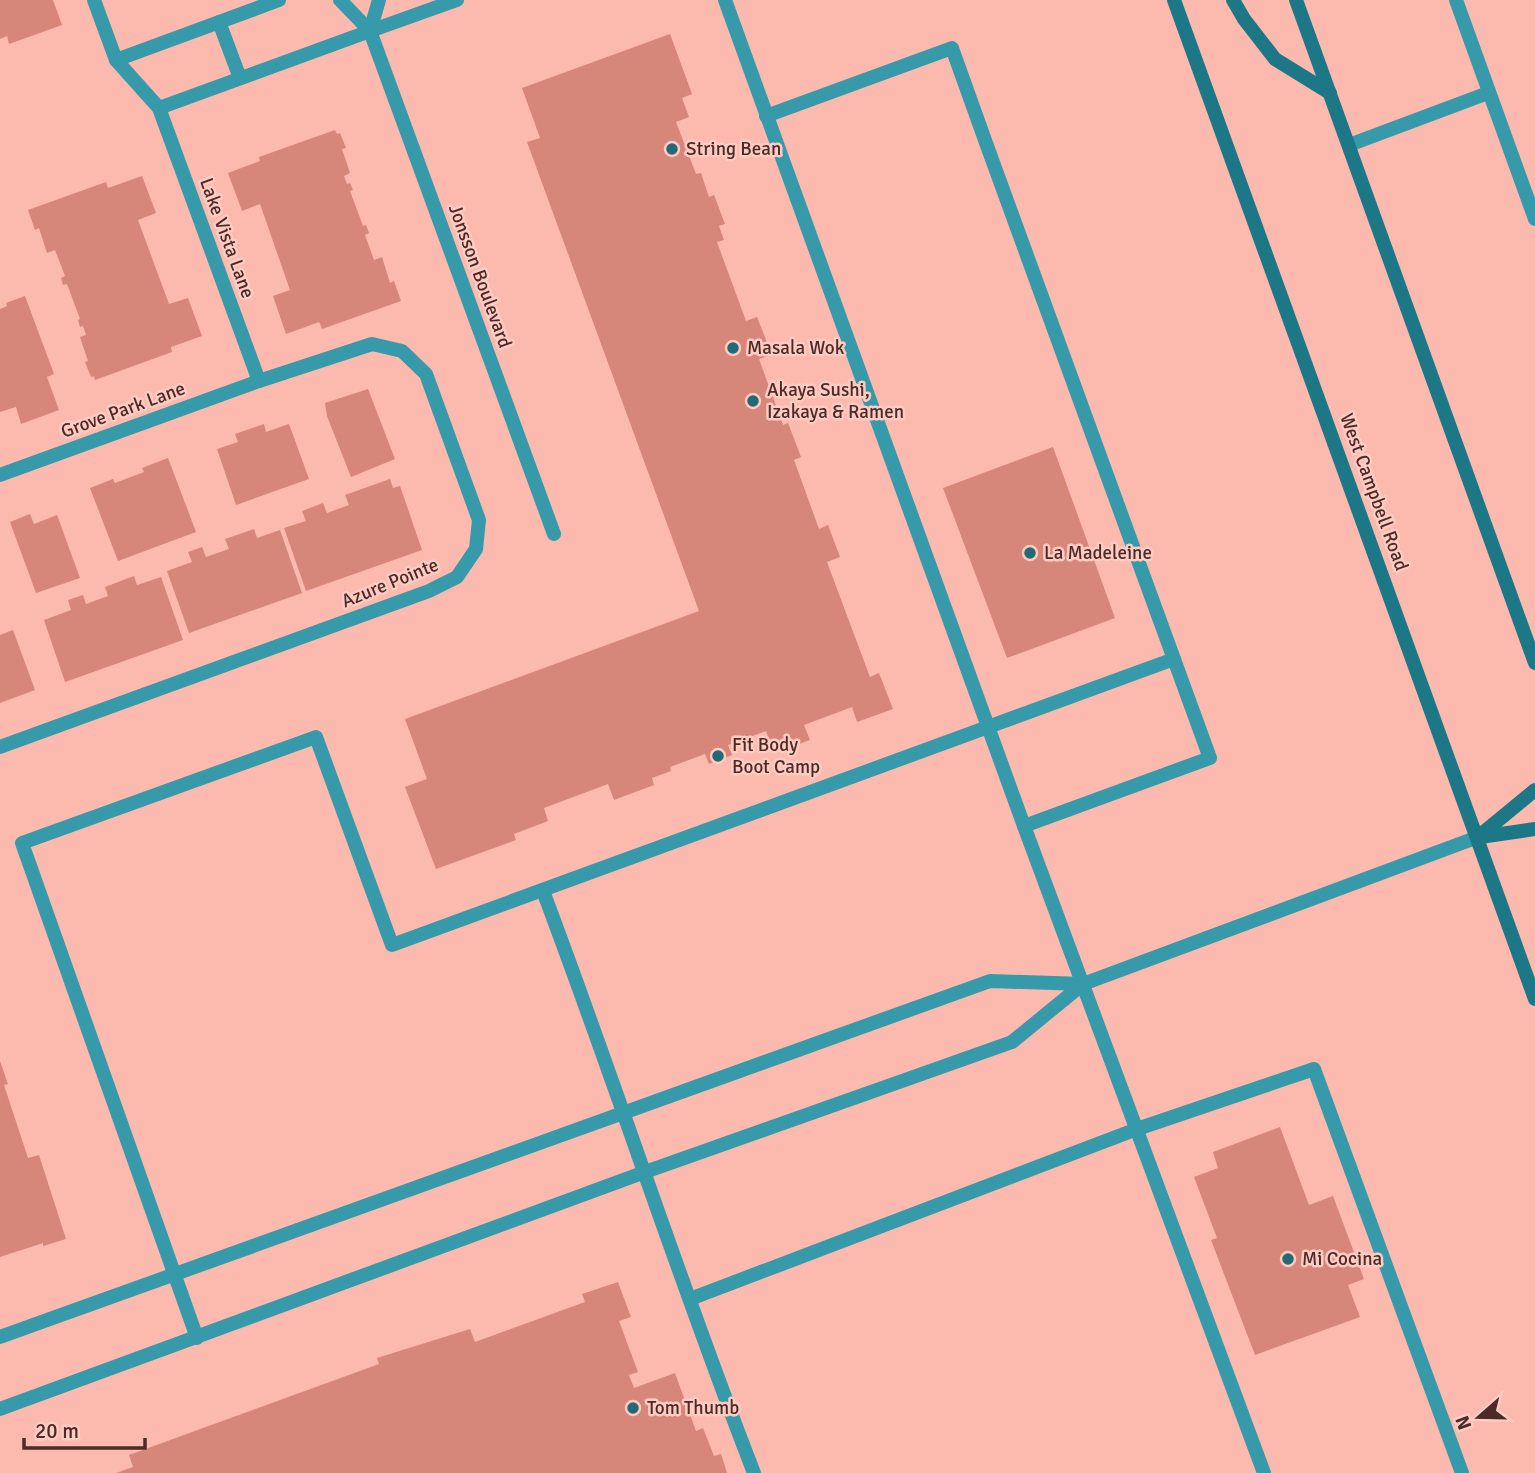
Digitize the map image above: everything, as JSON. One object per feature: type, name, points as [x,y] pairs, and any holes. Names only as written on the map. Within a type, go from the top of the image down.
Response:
[{"type":"main road","name":"West Campbell Road","points":[[1174,0],[1479,837],[1535,999]]},
{"type":"main road","points":[[1233,0],[1275,60],[1330,93]]},
{"type":"main road","points":[[1296,0],[1535,663]]},
{"type":"main road","points":[[1479,837],[1535,790]]},
{"type":"main road","points":[[1479,837],[1535,829]]},
{"type":"street","name":"Lake Vista Lane","points":[[94,0],[116,60],[159,108],[260,381]]},
{"type":"street","points":[[116,60],[279,0]]},
{"type":"street","name":"Jonsson Boulevard","points":[[340,0],[370,31],[554,534]]},
{"type":"street","points":[[370,31],[379,0]]},
{"type":"street","points":[[159,108],[457,0]]},
{"type":"street","points":[[725,0],[1024,826],[1264,1473]]},
{"type":"street","points":[[1456,0],[1535,219]]},
{"type":"street","points":[[219,22],[240,78]]},
{"type":"street","points":[[766,116],[952,48],[1210,758],[1024,826]]},
{"type":"street","points":[[1349,145],[1488,93]]},
{"type":"street","name":"Azure Pointe","points":[[0,747],[429,591],[457,577],[476,549],[479,520],[426,374],[402,351],[372,344],[260,381]]},
{"type":"street","name":"Grove Park Lane","points":[[0,475],[260,381]]},
{"type":"street","points":[[197,1338],[22,844],[316,737],[392,945],[1174,659]]},
{"type":"street","points":[[0,1409],[645,1172],[1012,1042],[1083,984],[1479,837]]},
{"type":"street","points":[[543,891],[754,1473]]},
{"type":"street","points":[[0,1337],[990,981],[1083,984]]},
{"type":"street","points":[[690,1299],[1137,1129],[1314,1069],[1462,1473]]},
{"type":"building","points":[[0,0],[53,0],[62,25],[9,44],[7,36],[0,39]]},
{"type":"building","points":[[670,34],[692,94],[682,98],[689,117],[676,122],[696,174],[701,173],[709,197],[714,195],[725,224],[719,226],[724,240],[717,242],[746,321],[757,317],[772,355],[759,359],[783,425],[788,423],[801,457],[794,460],[819,529],[828,525],[840,557],[827,562],[870,677],[879,673],[893,709],[857,722],[852,707],[804,725],[810,740],[774,753],[766,731],[728,745],[732,755],[709,764],[705,754],[670,767],[671,771],[652,778],[654,785],[614,800],[608,784],[544,808],[548,821],[514,834],[516,840],[436,869],[405,787],[427,779],[405,719],[699,611],[527,142],[540,138],[522,88]]},
{"type":"building","points":[[335,130],[337,134],[340,133],[346,148],[342,149],[350,173],[344,176],[353,190],[350,191],[363,226],[366,225],[369,233],[365,235],[374,260],[382,257],[390,283],[394,281],[401,301],[322,329],[319,322],[286,334],[273,296],[290,290],[260,204],[242,211],[228,173],[260,161],[259,157]]},
{"type":"building","points":[[142,176],[156,213],[138,220],[169,304],[188,298],[202,336],[171,347],[172,352],[95,380],[85,362],[88,361],[80,337],[86,335],[83,326],[80,327],[80,319],[67,284],[63,285],[61,278],[65,276],[55,250],[47,253],[39,228],[35,230],[28,210],[106,182],[108,188]]},
{"type":"building","points":[[25,296],[54,374],[47,377],[59,410],[21,424],[16,407],[0,412],[0,309],[7,306],[6,303]]},
{"type":"building","points":[[368,389],[395,459],[351,477],[327,416],[325,403]]},
{"type":"building","points":[[264,424],[266,432],[289,424],[309,479],[236,505],[217,449],[238,442],[235,434]]},
{"type":"building","name":"La Madeleine","points":[[1053,447],[1115,618],[1007,658],[943,488]]},
{"type":"building","points":[[168,458],[196,532],[118,561],[90,488],[113,479],[115,483],[144,472],[142,468]]},
{"type":"building","points":[[390,479],[393,488],[400,486],[422,550],[306,591],[284,528],[306,521],[302,511],[323,503],[327,513],[349,505],[345,495]]},
{"type":"building","points":[[30,514],[34,524],[57,515],[80,578],[36,593],[10,522]]},
{"type":"building","points":[[254,529],[257,538],[280,530],[302,593],[189,633],[167,571],[192,562],[188,552],[202,547],[206,557],[229,549],[225,539]]},
{"type":"building","points":[[134,576],[137,585],[161,577],[183,640],[65,682],[44,620],[71,610],[68,600],[83,595],[86,604],[108,596],[105,587]]},
{"type":"building","points":[[13,630],[35,690],[0,703],[0,635]]},
{"type":"building","points":[[0,1061],[8,1084],[4,1085],[28,1158],[39,1155],[66,1239],[43,1246],[43,1243],[0,1257]]},
{"type":"building","name":"Mi Cocina","points":[[1280,1127],[1309,1205],[1333,1196],[1364,1279],[1348,1285],[1360,1317],[1255,1355],[1211,1240],[1217,1238],[1194,1177],[1218,1168],[1213,1152]]},
{"type":"building","points":[[618,1282],[631,1317],[619,1321],[638,1372],[629,1375],[634,1388],[675,1373],[696,1431],[703,1428],[714,1456],[721,1454],[727,1473],[116,1473],[133,1467],[129,1455],[379,1364],[377,1358],[470,1329],[475,1342],[585,1302],[582,1294]]},
{"type":"place","name":"String Bean","points":[[672,149]]},
{"type":"place","name":"Masala Wok","points":[[733,348]]},
{"type":"place","name":"Akaya Sushi, Izakaya & Ramen","points":[[753,401]]},
{"type":"place","name":"La Madeleine","points":[[1030,553]]},
{"type":"place","name":"Fit Body Boot Camp","points":[[718,756]]},
{"type":"place","name":"Mi Cocina","points":[[1288,1259]]},
{"type":"place","name":"Tom Thumb","points":[[633,1408]]}]
